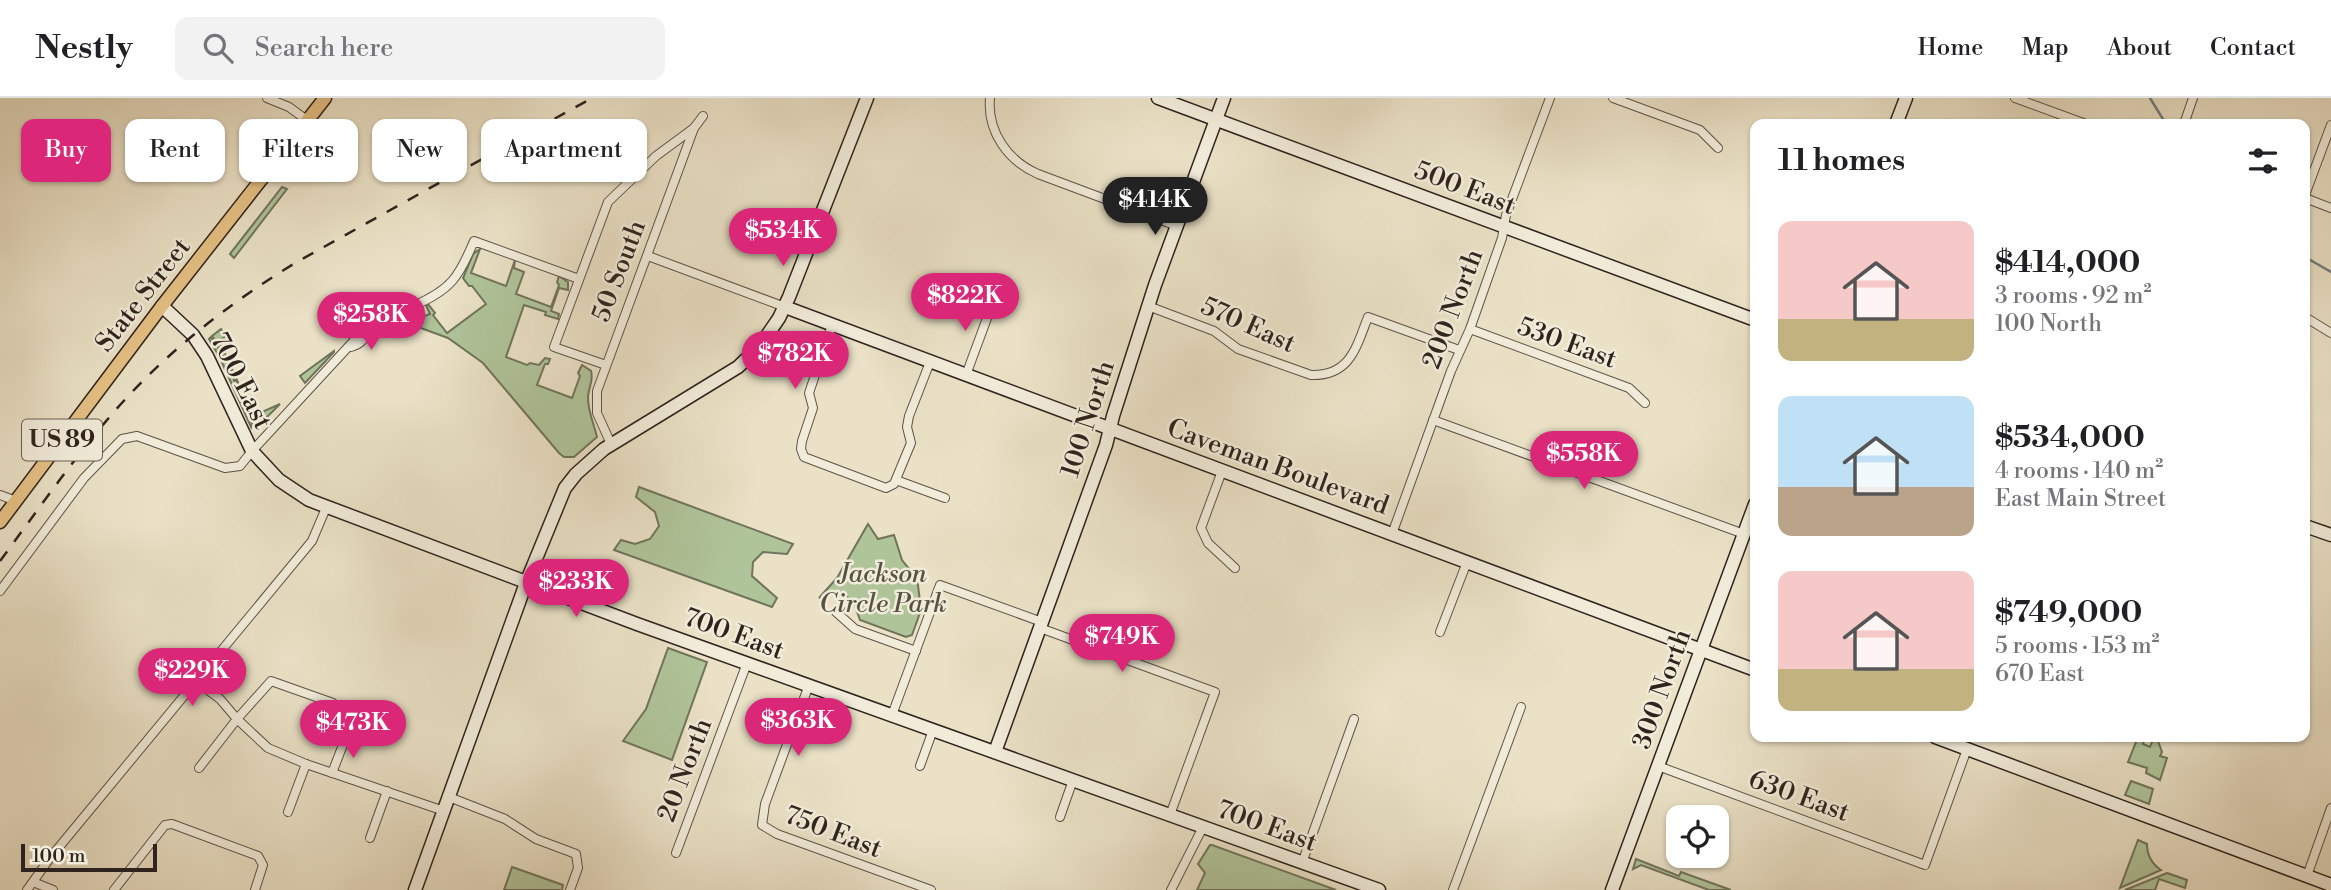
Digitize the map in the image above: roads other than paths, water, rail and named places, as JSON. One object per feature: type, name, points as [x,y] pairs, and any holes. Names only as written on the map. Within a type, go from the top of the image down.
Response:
[{"type":"main road","name":"State Street","points":[[309,119],[325,98]]},
{"type":"main road","name":"State Street","points":[[0,522],[162,306],[260,182]]},
{"type":"street","points":[[267,98],[289,107],[305,119]]},
{"type":"street","points":[[415,890],[558,502],[576,474],[611,444],[738,367],[760,346],[785,307],[834,188],[867,98]]},
{"type":"street","points":[[990,98],[990,115],[997,136],[1019,164],[1038,174],[1177,226]]},
{"type":"street","name":"500 East","points":[[1158,98],[1750,318]]},
{"type":"street","name":"100 North","points":[[995,752],[1107,445],[1148,306],[1224,98]]},
{"type":"street","name":"200 North","points":[[1392,534],[1503,238],[1507,214],[1550,98]]},
{"type":"street","points":[[1613,98],[1700,130],[1718,148]]},
{"type":"street","points":[[1898,119],[1906,98]]},
{"type":"street","points":[[2015,98],[2072,119]]},
{"type":"street","points":[[2186,119],[2193,98]]},
{"type":"street","name":"50 South","points":[[611,444],[596,407],[597,391],[694,128],[703,116]]},
{"type":"street","points":[[2310,183],[2331,125]]},
{"type":"street","points":[[606,365],[554,347],[579,279],[608,202],[656,156],[694,128]]},
{"type":"street","points":[[2310,199],[2331,208]]},
{"type":"street","points":[[0,591],[84,478],[122,439],[137,436],[225,468],[240,466],[361,333],[367,331],[388,312],[414,306],[448,287],[463,267],[474,241],[579,279]]},
{"type":"street","points":[[648,256],[785,307]]},
{"type":"street","points":[[965,375],[993,302]]},
{"type":"street","name":"700 East","points":[[162,306],[193,335],[207,356],[252,451],[279,480],[295,492],[326,508],[892,716],[1379,890]]},
{"type":"street","name":"570 East","points":[[1148,306],[1214,331],[1238,349],[1311,374],[1332,372],[1351,358],[1368,317],[1459,350]]},
{"type":"street","name":"Caveman Boulevard","points":[[785,307],[1750,668]]},
{"type":"street","points":[[2310,320],[2331,333]]},
{"type":"street","points":[[832,325],[809,393],[813,408],[801,449],[804,457],[886,488],[895,482],[911,443],[907,427],[909,416],[930,362]]},
{"type":"street","name":"530 East","points":[[1469,329],[1629,388],[1645,403]]},
{"type":"street","points":[[1433,420],[1744,534]]},
{"type":"street","points":[[1222,471],[1201,528],[1208,543],[1235,568]]},
{"type":"street","points":[[895,482],[945,498]]},
{"type":"street","points":[[0,495],[16,501]]},
{"type":"street","points":[[27,890],[59,847],[312,541],[326,508]]},
{"type":"street","name":"300 North","points":[[1612,890],[1750,518]]},
{"type":"street","points":[[2310,528],[2331,535]]},
{"type":"street","points":[[1440,632],[1467,562]]},
{"type":"street","points":[[892,716],[940,585],[1215,692],[1170,815]]},
{"type":"street","points":[[836,612],[855,629],[916,651]]},
{"type":"street","name":"20 North","points":[[676,853],[747,663]]},
{"type":"street","points":[[196,681],[219,699],[268,748],[306,764],[444,811]]},
{"type":"street","points":[[199,768],[271,681],[334,703]]},
{"type":"street","name":"750 East","points":[[809,685],[765,804],[762,825],[777,834],[930,890]]},
{"type":"street","points":[[1453,890],[1521,707]]},
{"type":"street","points":[[1302,863],[1354,719]]},
{"type":"street","points":[[920,766],[933,730]]},
{"type":"street","points":[[332,773],[346,737]]},
{"type":"street","points":[[1948,742],[2331,885]]},
{"type":"street","name":"630 East","points":[[1658,766],[1925,865],[1967,749]]},
{"type":"street","points":[[288,812],[306,764]]},
{"type":"street","points":[[1060,817],[1073,780]]},
{"type":"street","points":[[370,838],[387,791]]},
{"type":"street","points":[[449,797],[505,819],[536,839],[576,854],[578,868],[570,890]]},
{"type":"street","points":[[2307,876],[2331,808]]},
{"type":"street","points":[[114,890],[165,825],[258,856],[263,865],[256,890]]},
{"type":"street","points":[[1171,890],[1203,827]]},
{"type":"street","points":[[33,882],[53,890]]},
{"type":"waterway","points":[[2150,98],[2163,119]]},
{"type":"waterway","points":[[2310,260],[2331,272]]},
{"type":"railway","points":[[0,561],[79,454],[127,397],[171,354],[219,315],[295,263],[592,98]]},
{"type":"park label","name":"Jackson Circle Park","points":[[883,589]]}]
